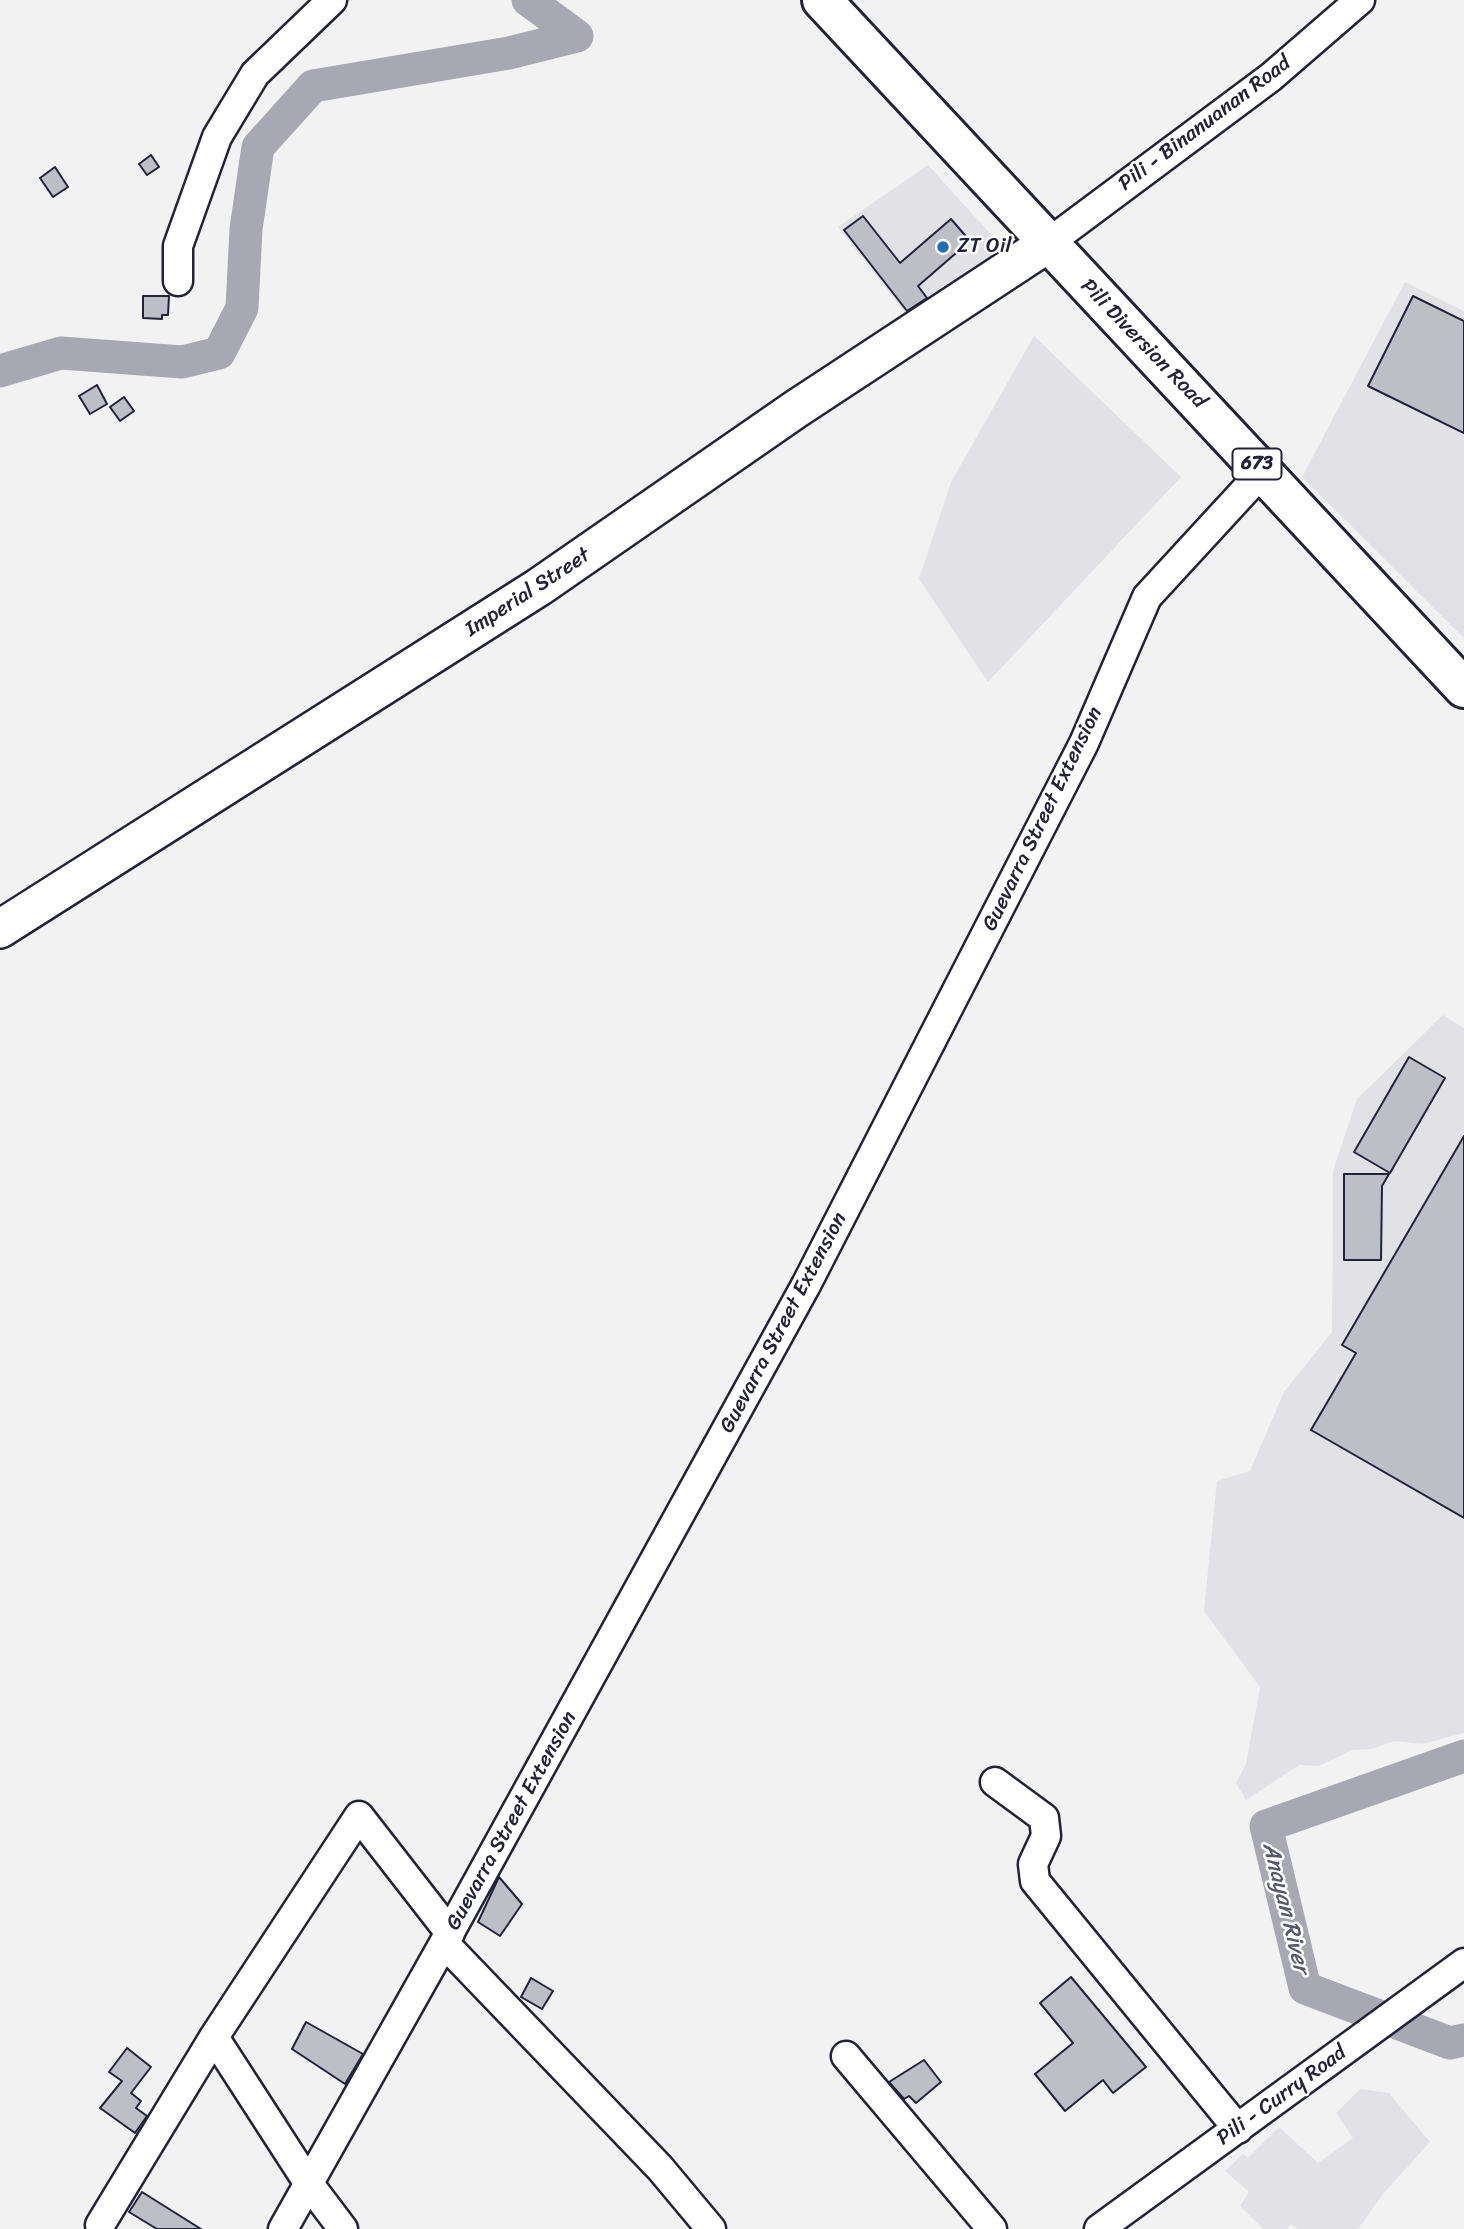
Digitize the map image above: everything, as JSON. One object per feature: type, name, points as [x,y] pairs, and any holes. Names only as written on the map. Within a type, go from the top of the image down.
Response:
[{"type":"highway","name":"Pili Diversion Road","points":[[822,0],[1464,688]]},
{"type":"main road","name":"Imperial Street","points":[[0,929],[539,587],[796,409],[1047,244]]},
{"type":"street","points":[[178,281],[178,246],[217,137],[255,74],[332,0]]},
{"type":"street","name":"Pili - Binanuanan Road","points":[[1047,244],[1271,77],[1360,0]]},
{"type":"street","name":"Guevarra Street Extension","points":[[283,2229],[447,1938],[806,1285],[1084,743],[1147,597],[1263,471]]},
{"type":"street","points":[[995,1782],[1044,1818],[1046,1836],[1033,1864],[1035,1881],[1238,2129]]},
{"type":"street","points":[[100,2225],[214,2037],[359,1816],[447,1938],[660,2168],[711,2229]]},
{"type":"street","name":"Pili - Curry Road","points":[[1100,2229],[1464,1963]]},
{"type":"street","points":[[214,2037],[309,2185],[343,2229]]},
{"type":"street","points":[[846,2056],[992,2229]]},
{"type":"shaded area","points":[[928,165],[1007,252],[911,320],[838,227]]},
{"type":"shaded area","points":[[1405,282],[1464,311],[1464,638],[1302,477]]},
{"type":"shaded area","points":[[1034,336],[1181,477],[988,682],[919,579],[951,482]]},
{"type":"shaded area","points":[[1443,1015],[1464,1028],[1464,1733],[1422,1744],[1394,1741],[1371,1749],[1352,1750],[1319,1766],[1299,1765],[1246,1800],[1236,1783],[1246,1764],[1260,1687],[1204,1611],[1217,1481],[1250,1471],[1284,1392],[1332,1332],[1333,1171],[1357,1099]]},
{"type":"shaded area","points":[[1360,2089],[1389,2093],[1430,2142],[1383,2194],[1358,2229],[1298,2229],[1291,2224],[1287,2229],[1263,2229],[1240,2206],[1249,2192],[1225,2171],[1243,2154],[1248,2158],[1279,2127],[1318,2163],[1353,2138],[1336,2113]]},
{"type":"building","points":[[151,155],[159,167],[147,175],[139,164]]},
{"type":"building","points":[[55,167],[68,187],[53,197],[40,178]]},
{"type":"building","points":[[863,216],[900,263],[951,219],[970,241],[918,286],[927,298],[907,311],[844,230]]},
{"type":"building","points":[[143,296],[169,296],[168,315],[162,315],[162,319],[143,318]]},
{"type":"building","points":[[1413,296],[1464,321],[1464,433],[1368,386]]},
{"type":"building","points":[[97,385],[107,404],[90,414],[79,396]]},
{"type":"building","points":[[124,397],[134,411],[120,421],[110,407]]},
{"type":"building","points":[[1409,1057],[1445,1078],[1390,1173],[1354,1152]]},
{"type":"building","points":[[1464,1136],[1464,1518],[1311,1430],[1356,1353],[1342,1345]]},
{"type":"building","points":[[1344,1174],[1389,1174],[1382,1186],[1381,1260],[1344,1260]]},
{"type":"building","points":[[499,1877],[522,1904],[500,1936],[478,1922]]},
{"type":"building","points":[[1071,1977],[1146,2067],[1113,2093],[1103,2080],[1065,2111],[1035,2074],[1073,2043],[1040,2003]]},
{"type":"building","points":[[531,1978],[553,1991],[542,2009],[521,1997]]},
{"type":"building","points":[[306,2022],[363,2054],[345,2084],[292,2049]]},
{"type":"building","points":[[127,2048],[151,2067],[131,2093],[141,2101],[136,2108],[147,2116],[135,2133],[100,2108],[122,2081],[109,2072]]},
{"type":"building","points":[[924,2060],[941,2082],[916,2103],[909,2096],[904,2099],[889,2082]]},
{"type":"building","points":[[142,2192],[201,2229],[157,2229],[129,2212]]},
{"type":"waterway","points":[[0,371],[61,353],[182,362],[219,353],[242,308],[246,229],[258,147],[313,86],[509,53],[577,36],[528,0]]},
{"type":"waterway","name":"Anayan River","points":[[1464,1756],[1266,1826],[1305,1988],[1450,2043],[1464,2040]]},
{"type":"place","name":"ZT Oil","points":[[943,247]]}]
